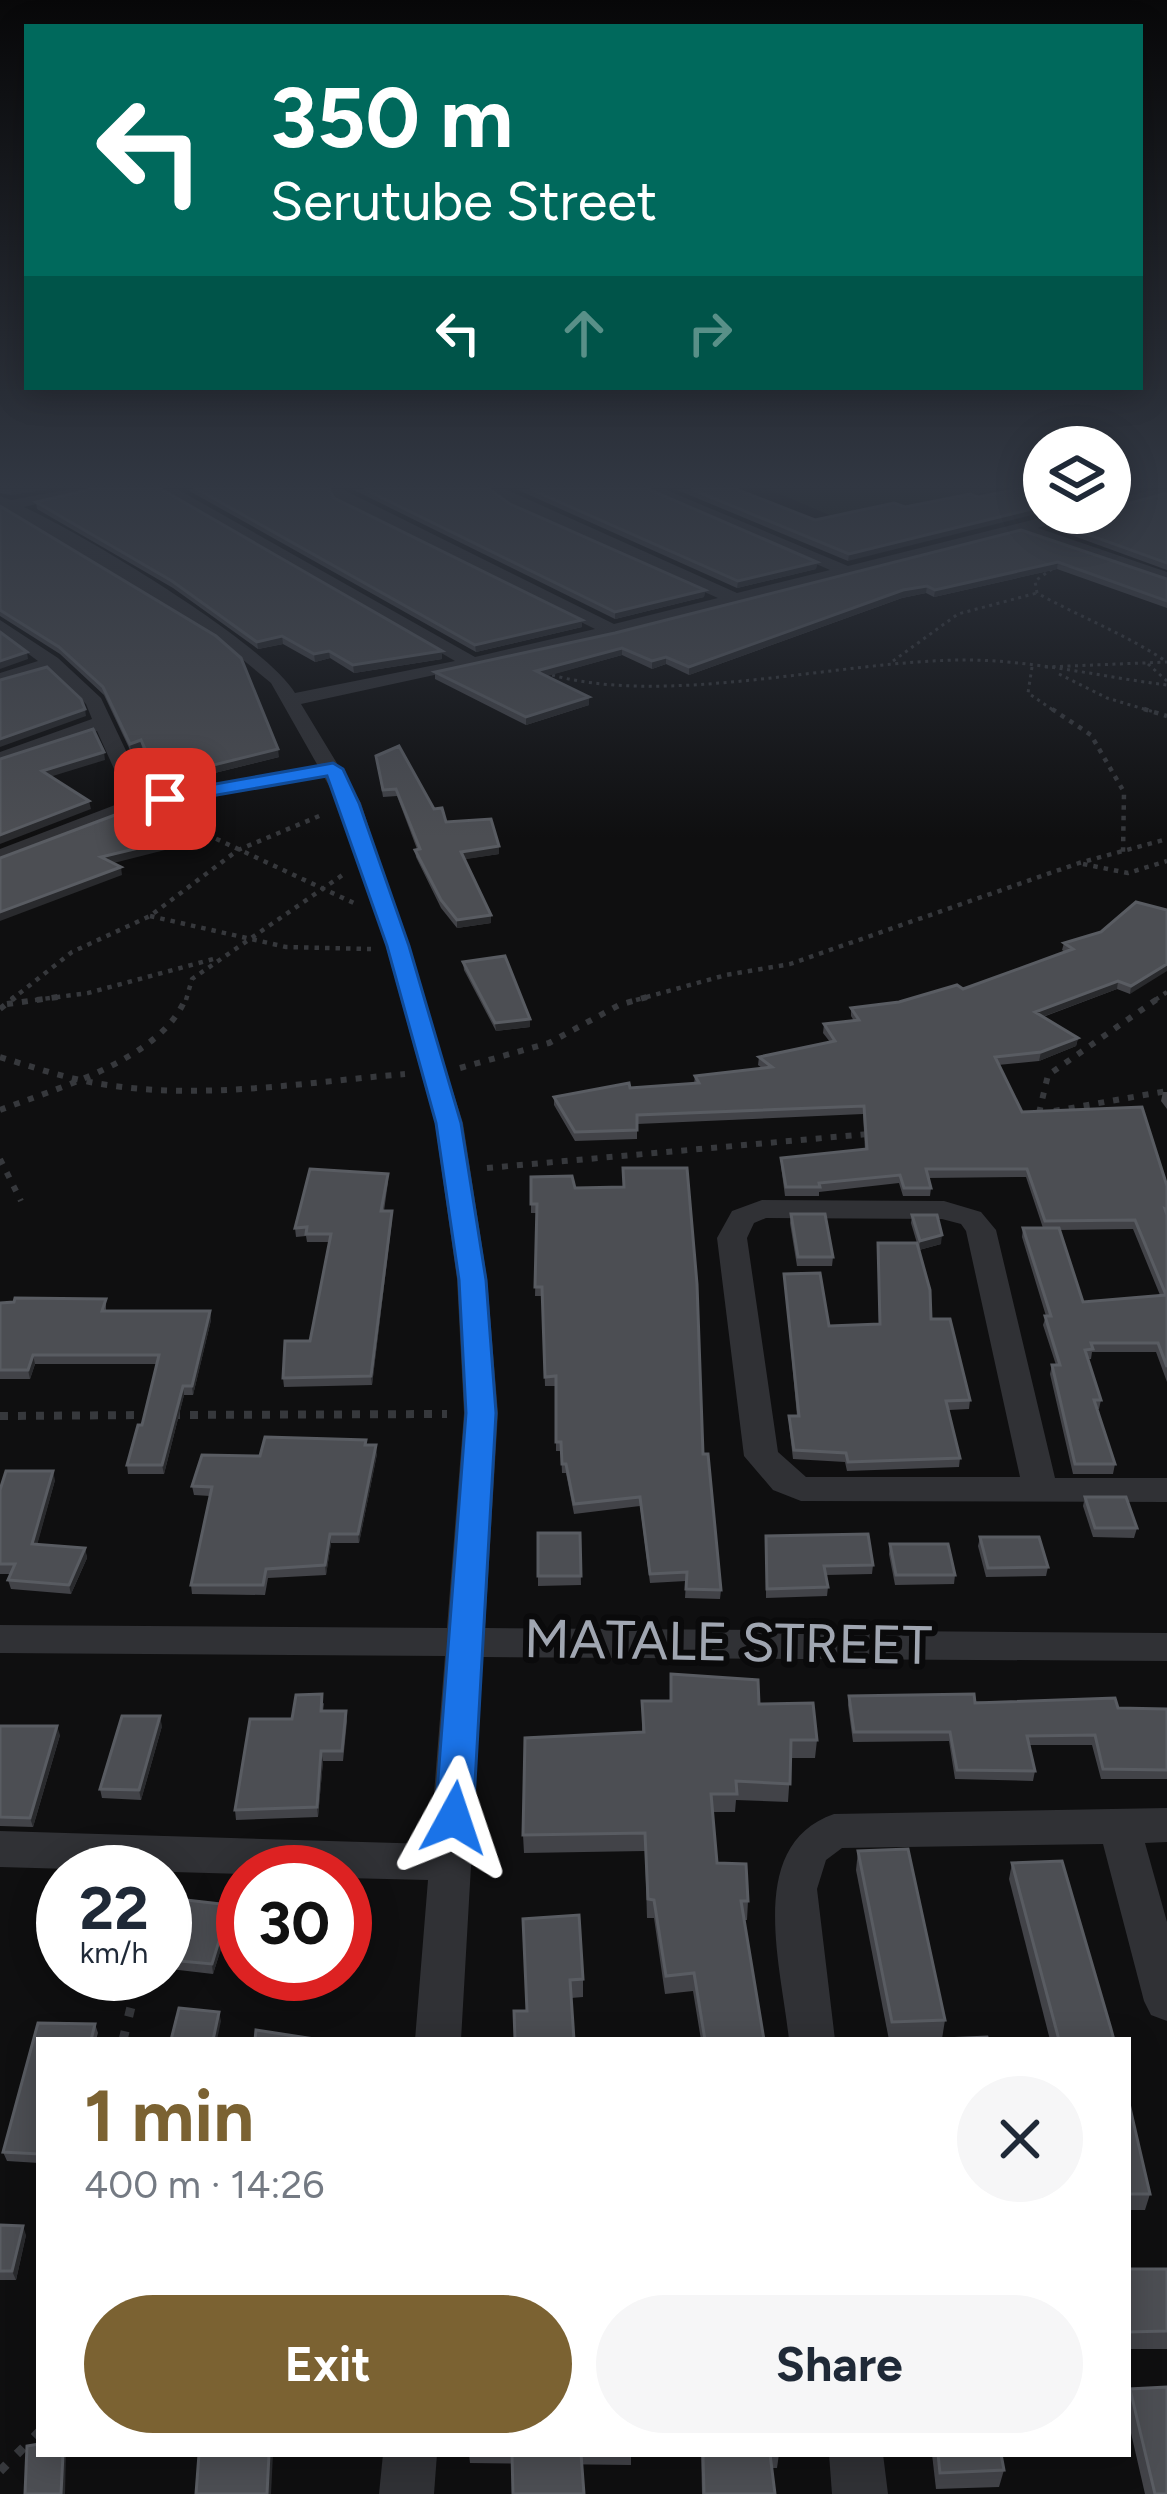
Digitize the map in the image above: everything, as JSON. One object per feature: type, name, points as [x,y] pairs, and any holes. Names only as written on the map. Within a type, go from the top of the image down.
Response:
[{"type":"street","points":[[174,605],[252,655],[291,700],[333,769],[350,803],[398,946],[459,1171],[481,1413],[438,2037]]},
{"type":"street","points":[[371,605],[473,664]]},
{"type":"street","points":[[562,605],[614,631]]},
{"type":"street","points":[[291,700],[500,658],[711,605]]},
{"type":"street","points":[[0,625],[52,662],[94,702],[100,723],[123,756],[140,802]]},
{"type":"street","points":[[0,679],[52,662]]},
{"type":"street","points":[[0,759],[100,723]]},
{"type":"street","points":[[0,857],[140,802],[333,769]]},
{"type":"street","points":[[1040,1488],[981,1230],[970,1217],[944,1210],[762,1209],[742,1217],[732,1238],[760,1456],[785,1481],[801,1489],[1167,1490]]},
{"type":"street","name":"MATALE STREET","points":[[0,1639],[1167,1647]]},
{"type":"street","points":[[812,2037],[796,1889],[808,1850],[835,1831],[1167,1825]]},
{"type":"street","points":[[1119,1826],[1167,2001]]},
{"type":"street","points":[[0,1849],[450,1862]]},
{"type":"street","points":[[407,2494],[410,2457]]},
{"type":"street","points":[[856,2457],[860,2494]]},
{"type":"path","points":[[890,663],[930,627],[970,605]]},
{"type":"path","points":[[1059,605],[1120,631],[1167,662]]},
{"type":"path","points":[[1148,664],[1152,655]]},
{"type":"path","points":[[500,658],[574,682],[655,685],[968,660],[1167,683]]},
{"type":"path","points":[[1030,667],[1167,662]]},
{"type":"path","points":[[1148,664],[1167,683]]},
{"type":"path","points":[[1030,667],[1028,692],[1090,735],[1124,792],[1123,853]]},
{"type":"path","points":[[1054,671],[1106,698],[1167,716]]},
{"type":"path","points":[[140,802],[321,891],[388,915]]},
{"type":"path","points":[[2,1006],[72,952],[150,916],[238,850],[350,803]]},
{"type":"path","points":[[0,1057],[73,1079],[138,1088],[232,1087],[441,1098],[505,1058],[549,1043],[619,1006],[726,975],[790,964],[1079,863],[1167,838]]},
{"type":"path","points":[[0,1111],[147,1047],[190,999],[192,979],[367,859]]},
{"type":"path","points":[[1079,863],[1128,873],[1167,861]]},
{"type":"path","points":[[150,916],[246,942],[317,954],[398,946]]},
{"type":"path","points":[[2,1006],[88,993],[226,956]]},
{"type":"path","points":[[1039,1113],[1048,1075],[1167,992]]},
{"type":"path","points":[[1020,1115],[1167,1090]]},
{"type":"path","points":[[459,1171],[875,1133]]},
{"type":"path","points":[[0,1160],[21,1201]]},
{"type":"path","points":[[0,1416],[481,1413]]},
{"type":"path","points":[[124,2037],[132,2001]]},
{"type":"path","points":[[0,2471],[36,2435]]},
{"type":"building","points":[[0,605],[165,605],[216,636],[241,658],[278,749],[165,777],[159,767],[153,767],[141,740],[130,744],[103,687],[59,647],[0,610]]},
{"type":"building","points":[[206,605],[363,605],[442,651],[353,665],[329,651],[314,654],[282,636],[257,642]]},
{"type":"building","points":[[404,605],[552,605],[582,620],[475,645]]},
{"type":"building","points":[[602,605],[642,605],[615,612]]},
{"type":"building","points":[[724,605],[860,605],[689,667],[666,657],[652,661],[622,648],[536,671],[589,697],[526,717],[435,672]]},
{"type":"building","points":[[0,632],[27,652],[0,661]]},
{"type":"building","points":[[47,667],[81,699],[85,709],[0,739],[0,680]]},
{"type":"building","points":[[93,729],[104,752],[42,771],[89,801],[0,835],[0,759]]},
{"type":"building","points":[[399,746],[434,809],[442,808],[446,822],[491,819],[499,846],[461,852],[491,915],[457,920],[441,900],[415,850],[420,849],[396,789],[383,790],[376,756]]},
{"type":"building","points":[[115,815],[164,842],[101,857],[121,867],[0,912],[0,858]]},
{"type":"building","points":[[1136,902],[1167,910],[1167,964],[1131,986],[1118,981],[1035,1012],[1078,1038],[1041,1052],[995,1057],[1022,1112],[1142,1107],[1167,1186],[1167,1367],[1158,1343],[1091,1343],[1093,1349],[1085,1350],[1101,1400],[1094,1400],[1115,1464],[1075,1464],[1052,1365],[1060,1365],[1045,1316],[1051,1316],[1023,1228],[1059,1228],[1083,1302],[1166,1295],[1135,1220],[1045,1221],[1027,1169],[926,1169],[931,1188],[904,1188],[900,1175],[786,1187],[781,1158],[867,1149],[864,1106],[637,1115],[637,1130],[575,1132],[554,1097],[629,1083],[630,1088],[699,1083],[695,1076],[772,1067],[759,1057],[835,1041],[824,1024],[859,1020],[851,1008],[899,1002],[957,985],[963,989],[1073,949],[1064,943],[1101,932]]},
{"type":"building","points":[[505,956],[530,1019],[495,1023],[463,962]]},
{"type":"building","points":[[623,1168],[687,1168],[703,1454],[708,1454],[721,1590],[686,1589],[687,1572],[650,1574],[640,1497],[574,1504],[561,1442],[556,1442],[556,1376],[545,1377],[542,1287],[535,1287],[537,1204],[531,1204],[531,1177],[572,1176],[575,1188],[624,1187]]},
{"type":"building","points":[[310,1169],[388,1174],[381,1211],[392,1211],[371,1376],[283,1378],[285,1341],[310,1341],[331,1234],[306,1234],[307,1227],[295,1228]]},
{"type":"building","points":[[791,1214],[825,1214],[833,1257],[798,1257]]},
{"type":"building","points":[[912,1215],[937,1215],[942,1235],[920,1241]]},
{"type":"building","points":[[878,1243],[917,1243],[930,1290],[931,1319],[950,1319],[970,1400],[946,1401],[960,1458],[848,1462],[846,1453],[794,1450],[789,1416],[799,1416],[784,1274],[820,1273],[829,1326],[880,1324]]},
{"type":"building","points":[[15,1298],[106,1299],[102,1311],[210,1311],[192,1386],[183,1386],[162,1465],[127,1465],[159,1355],[33,1355],[28,1370],[0,1370],[0,1303]]},
{"type":"building","points":[[265,1437],[366,1440],[365,1445],[376,1445],[358,1534],[330,1534],[325,1565],[266,1569],[263,1585],[191,1585],[212,1487],[192,1486],[202,1455],[260,1456]]},
{"type":"building","points":[[6,1471],[53,1471],[32,1544],[85,1548],[69,1585],[8,1580],[15,1564],[0,1564],[0,1490]]},
{"type":"building","points":[[1085,1497],[1126,1497],[1137,1528],[1095,1528]]},
{"type":"building","points":[[538,1533],[580,1533],[581,1576],[538,1576]]},
{"type":"building","points":[[868,1534],[873,1565],[824,1566],[828,1587],[767,1589],[766,1536]]},
{"type":"building","points":[[980,1537],[1039,1537],[1048,1567],[988,1568]]},
{"type":"building","points":[[890,1544],[948,1544],[955,1575],[896,1575]]},
{"type":"building","points":[[671,1674],[758,1680],[759,1704],[813,1703],[817,1740],[791,1740],[790,1784],[736,1781],[737,1794],[711,1794],[717,1863],[746,1864],[748,1901],[741,1901],[764,2037],[705,2037],[694,1973],[666,1976],[654,1900],[648,1899],[645,1833],[523,1835],[525,1738],[644,1732],[642,1701],[671,1701]]},
{"type":"building","points":[[322,1694],[321,1711],[346,1711],[342,1751],[321,1751],[317,1807],[235,1810],[250,1719],[292,1719],[296,1695]]},
{"type":"building","points":[[974,1694],[975,1703],[1115,1698],[1118,1708],[1167,1709],[1167,1770],[1103,1769],[1095,1735],[1027,1736],[1035,1771],[957,1770],[950,1732],[854,1732],[849,1696]]},
{"type":"building","points":[[122,1716],[160,1716],[139,1790],[100,1789]]},
{"type":"building","points":[[0,1726],[57,1726],[30,1818],[0,1817]]},
{"type":"building","points":[[908,1849],[945,2020],[892,2022],[858,1851]]},
{"type":"building","points":[[1062,1861],[1113,2037],[1058,2037],[1012,1863]]},
{"type":"building","points":[[192,1901],[216,1903],[212,1964],[192,1962]]},
{"type":"building","points":[[579,1915],[583,1979],[570,1980],[574,2037],[515,2037],[514,2011],[527,2011],[523,1919]]},
{"type":"building","points":[[179,2008],[219,2012],[214,2037],[172,2037]]},
{"type":"building","points":[[38,2023],[95,2024],[92,2037],[36,2037],[36,2154],[3,2152]]},
{"type":"building","points":[[256,2030],[302,2037],[255,2037]]},
{"type":"building","points":[[1131,2112],[1150,2194],[1131,2194]]},
{"type":"building","points":[[0,2225],[23,2226],[12,2271],[0,2271]]},
{"type":"building","points":[[1131,2269],[1167,2269],[1167,2331],[1131,2332]]},
{"type":"building","points":[[1167,2387],[1167,2494],[1155,2494],[1131,2389]]},
{"type":"building","points":[[36,2444],[36,2457],[63,2457],[61,2494],[25,2494],[27,2446]]},
{"type":"building","points":[[199,2457],[269,2457],[267,2494],[196,2494]]},
{"type":"building","points":[[512,2457],[581,2457],[584,2494],[513,2494]]},
{"type":"building","points":[[703,2457],[770,2457],[775,2494],[704,2494]]},
{"type":"building","points":[[938,2457],[1002,2457],[1004,2470],[940,2473]]},
{"type":"route","points":[[165,799],[333,769],[350,803],[398,946],[449,1123],[472,1280],[481,1413],[454,1818]]}]
